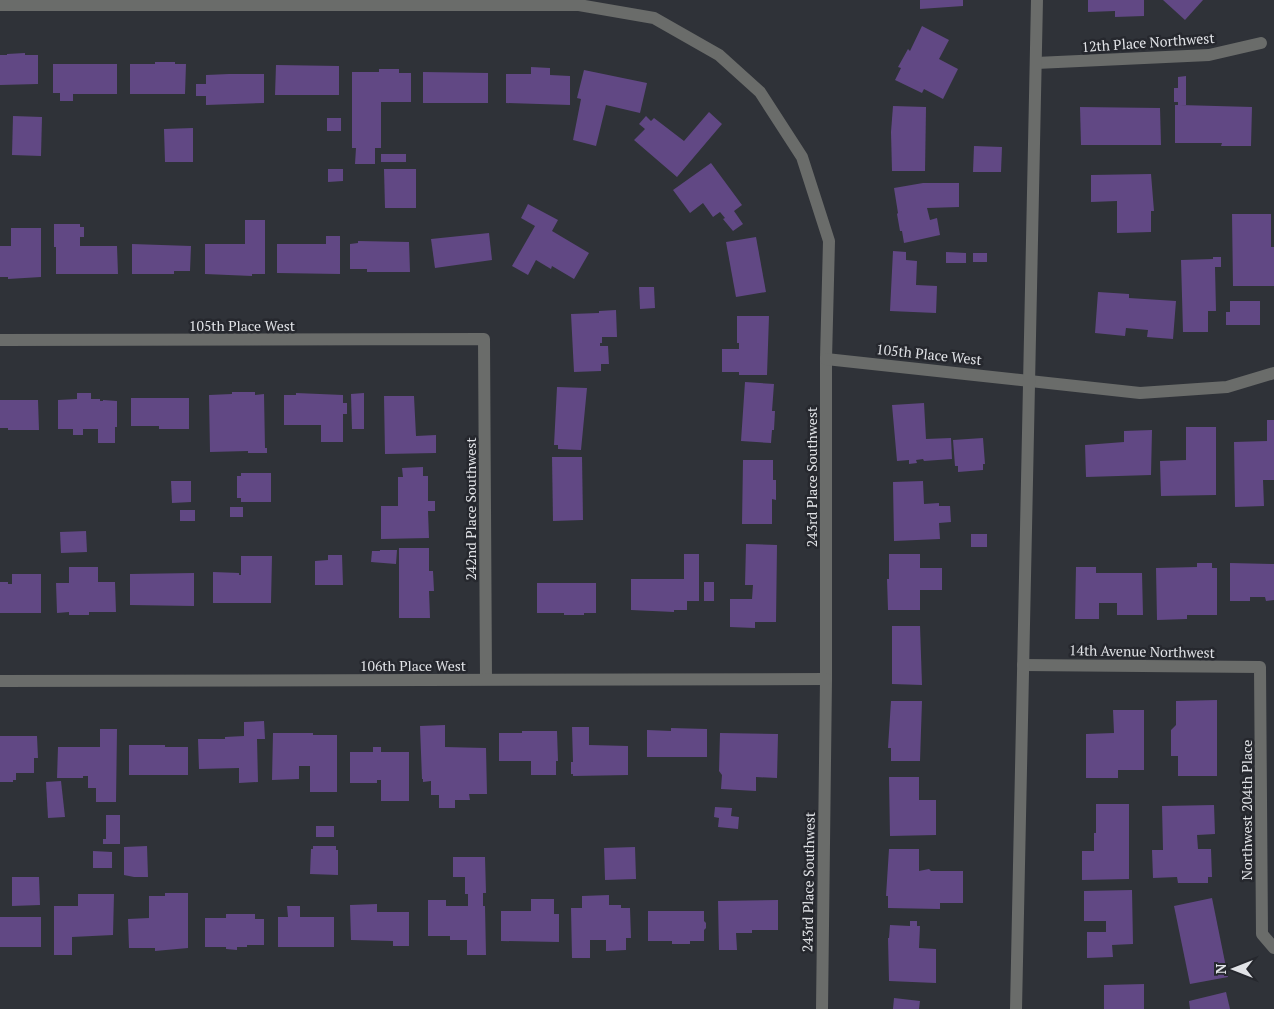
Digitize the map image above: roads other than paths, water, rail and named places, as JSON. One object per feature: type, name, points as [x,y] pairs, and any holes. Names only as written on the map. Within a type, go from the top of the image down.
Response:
[{"type":"street","points":[[1016,1009],[1037,0]]},
{"type":"street","name":"243rd Place Southwest","points":[[0,5],[578,5],[654,18],[719,55],[760,92],[802,157],[829,241],[826,359],[826,679],[822,1009]]},
{"type":"street","name":"12th Place Northwest","points":[[1036,63],[1209,55],[1261,43]]},
{"type":"street","name":"105th Place West","points":[[0,340],[484,339]]},
{"type":"street","name":"242nd Place Southwest","points":[[484,339],[486,679]]},
{"type":"street","name":"105th Place West","points":[[826,359],[1140,392],[1227,387],[1274,373]]},
{"type":"street","name":"14th Avenue Northwest","points":[[1023,665],[1260,668]]},
{"type":"street","name":"Northwest 204th Place","points":[[1260,668],[1262,934],[1274,948]]},
{"type":"street","name":"106th Place West","points":[[0,681],[826,679]]}]
